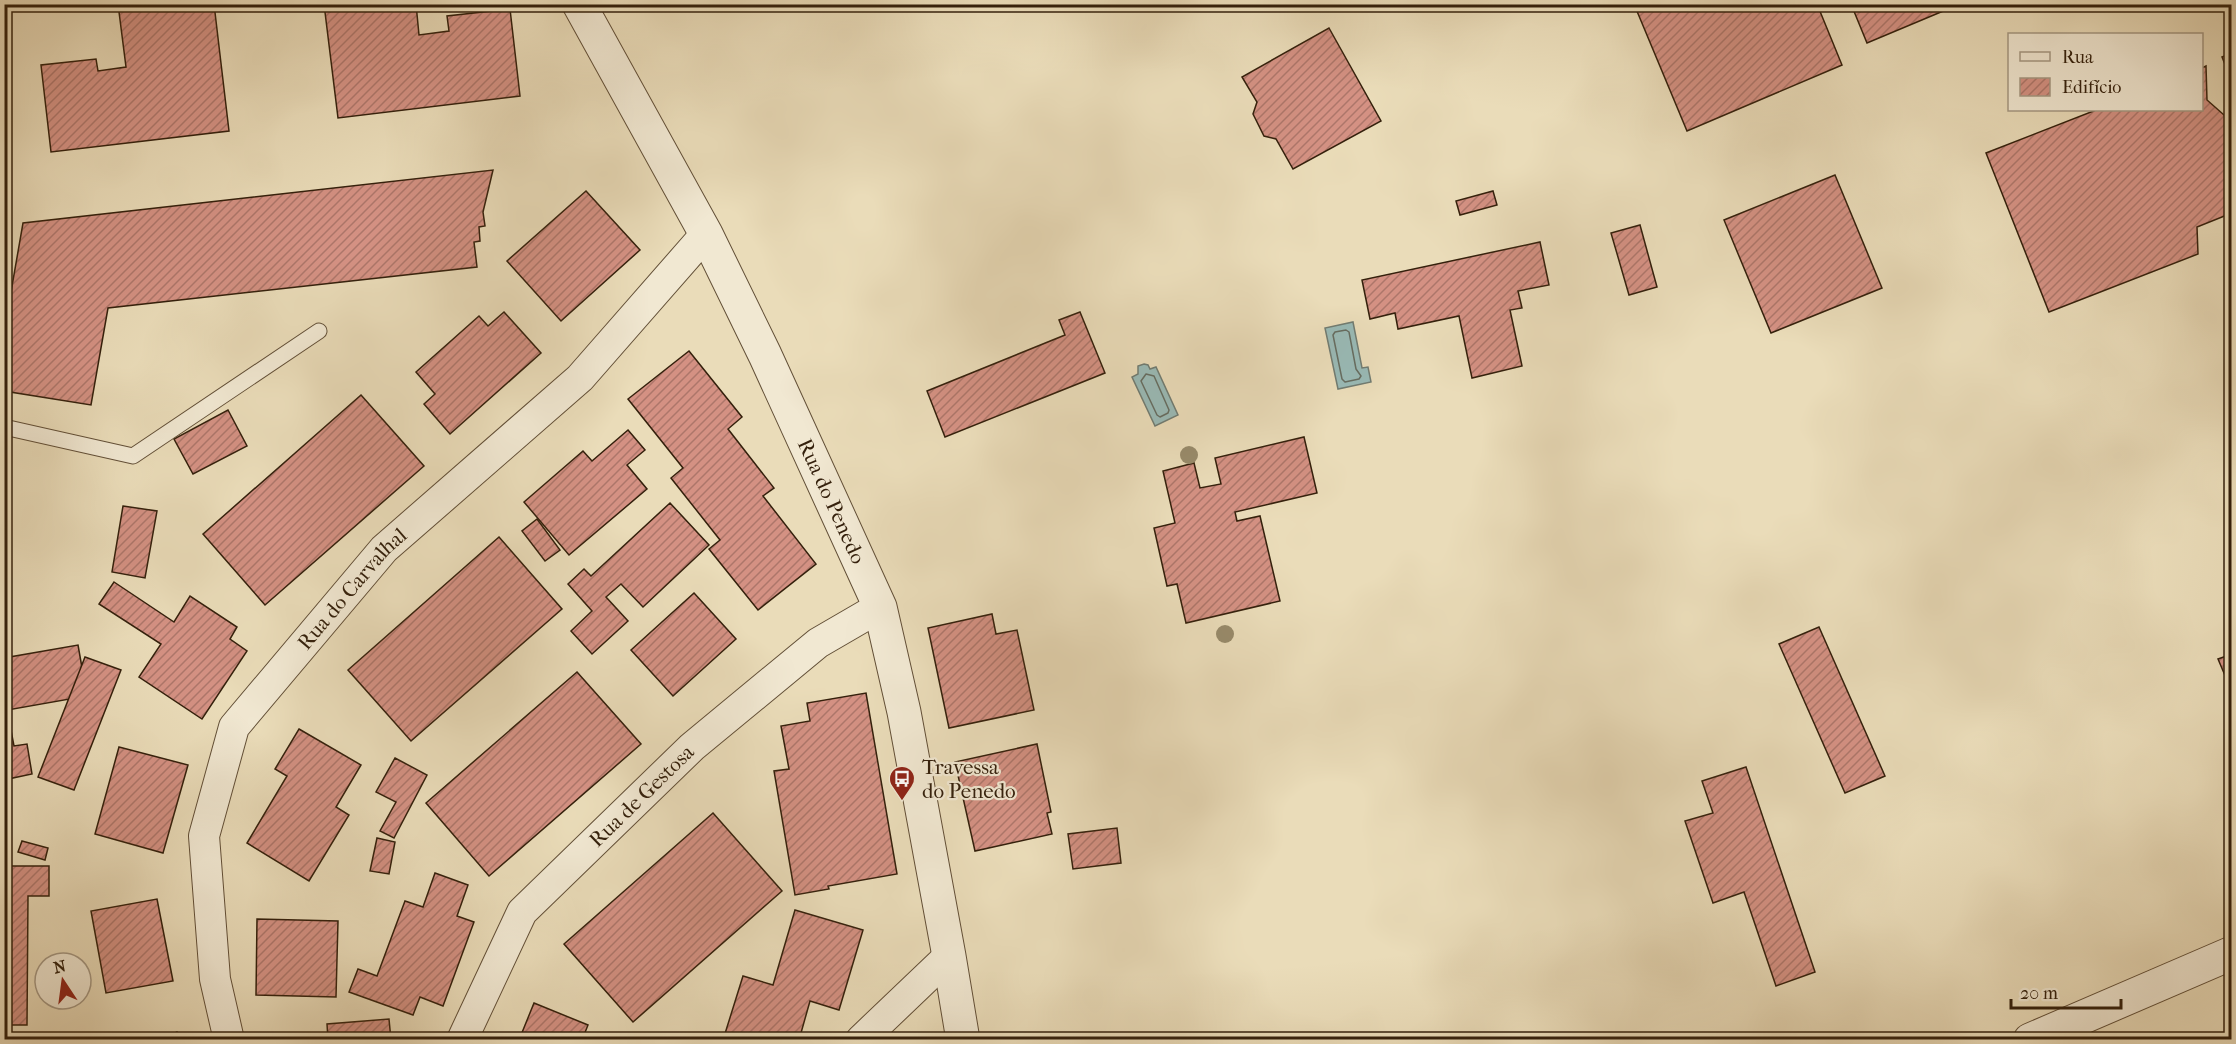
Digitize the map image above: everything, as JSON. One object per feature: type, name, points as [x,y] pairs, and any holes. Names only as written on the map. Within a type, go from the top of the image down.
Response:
[{"type":"street","name":"Rua do Penedo","points":[[579,4],[706,234],[765,355],[880,607],[904,712],[963,1040]]},
{"type":"street","name":"Rua do Carvalhal","points":[[229,1040],[215,979],[204,836],[234,727],[384,549],[580,378],[706,234]]},
{"type":"street","name":"Rua de Gestosa","points":[[462,1040],[522,912],[692,747],[818,643],[880,607]]},
{"type":"street","points":[[2030,1040],[2232,953]]},
{"type":"street","points":[[861,1040],[949,956]]},
{"type":"lane","points":[[4,427],[133,456],[319,331]]},
{"type":"water","points":[[1353,322],[1362,368],[1368,367],[1371,382],[1338,389],[1325,328]]},
{"type":"water","points":[[1144,364],[1150,369],[1156,367],[1178,415],[1155,426],[1132,377],[1138,374],[1138,366]]},
{"type":"building","points":[[118,4],[214,4],[229,131],[51,152],[41,65],[96,59],[98,71],[126,67]]},
{"type":"building","points":[[324,4],[416,4],[419,35],[449,31],[447,16],[510,9],[520,96],[338,118]]},
{"type":"building","points":[[1634,4],[1817,4],[1842,65],[1687,131]]},
{"type":"building","points":[[1851,4],[1960,4],[1867,43]]},
{"type":"building","points":[[1329,28],[1381,121],[1293,169],[1276,139],[1264,136],[1253,114],[1257,102],[1242,77]]},
{"type":"building","points":[[2232,53],[2232,82],[2222,57]]},
{"type":"building","points":[[2206,66],[2207,100],[2232,122],[2232,213],[2197,227],[2198,254],[2049,312],[1986,153],[2093,111],[2203,111],[2203,68]]},
{"type":"building","points":[[493,170],[483,212],[485,226],[479,227],[480,241],[474,242],[477,267],[108,308],[91,405],[4,391],[4,332],[23,223]]},
{"type":"building","points":[[1835,175],[1882,288],[1771,333],[1724,220]]},
{"type":"building","points":[[586,191],[640,250],[561,321],[507,261]]},
{"type":"building","points":[[1493,191],[1497,205],[1460,215],[1456,201]]},
{"type":"building","points":[[1640,225],[1657,287],[1629,295],[1611,233]]},
{"type":"building","points":[[1540,242],[1549,285],[1518,291],[1522,308],[1510,310],[1522,366],[1472,378],[1459,316],[1398,329],[1395,313],[1370,319],[1362,280]]},
{"type":"building","points":[[504,312],[541,353],[450,434],[424,404],[435,394],[416,372],[479,316],[488,326]]},
{"type":"building","points":[[1080,312],[1105,373],[945,437],[927,391],[1065,335],[1059,320]]},
{"type":"building","points":[[689,351],[742,417],[728,429],[774,488],[763,496],[816,564],[758,610],[709,549],[720,540],[671,478],[683,468],[628,399]]},
{"type":"building","points":[[361,395],[424,466],[265,605],[203,534]]},
{"type":"building","points":[[228,410],[247,446],[193,474],[174,439]]},
{"type":"building","points":[[628,430],[645,450],[627,465],[647,489],[569,555],[524,502],[583,451],[592,461]]},
{"type":"building","points":[[1304,437],[1317,493],[1235,512],[1237,521],[1260,516],[1280,601],[1186,623],[1177,584],[1167,586],[1154,528],[1175,523],[1163,471],[1194,463],[1200,488],[1221,484],[1215,458]]},
{"type":"building","points":[[670,503],[709,545],[643,607],[621,584],[606,597],[628,621],[592,654],[571,631],[592,611],[568,584],[584,569],[591,576]]},
{"type":"building","points":[[123,506],[157,511],[145,578],[112,572]]},
{"type":"building","points":[[537,519],[560,550],[545,561],[522,531]]},
{"type":"building","points":[[499,537],[562,609],[411,741],[348,670]]},
{"type":"building","points":[[114,582],[174,622],[190,596],[237,627],[230,639],[247,651],[202,719],[139,677],[161,644],[99,604]]},
{"type":"building","points":[[694,593],[736,639],[673,696],[631,650]]},
{"type":"building","points":[[992,614],[996,634],[1017,630],[1034,710],[949,728],[928,628]]},
{"type":"building","points":[[1819,627],[1885,776],[1845,793],[1779,644]]},
{"type":"building","points":[[78,645],[87,696],[7,710],[14,746],[27,744],[32,774],[8,779],[4,757],[4,658]]},
{"type":"building","points":[[2232,654],[2232,692],[2218,659]]},
{"type":"building","points":[[85,657],[121,670],[74,790],[38,777]]},
{"type":"building","points":[[577,672],[641,744],[489,876],[426,803]]},
{"type":"building","points":[[866,693],[897,874],[828,886],[829,889],[795,895],[774,771],[789,769],[781,726],[810,721],[807,703]]},
{"type":"building","points":[[299,729],[361,765],[336,807],[349,815],[309,881],[247,843],[287,776],[275,769]]},
{"type":"building","points":[[1037,744],[1051,812],[1047,813],[1052,834],[975,851],[955,762]]},
{"type":"building","points":[[119,747],[188,765],[163,853],[95,834]]},
{"type":"building","points":[[395,758],[427,775],[394,838],[380,831],[396,802],[376,792]]},
{"type":"building","points":[[1746,767],[1815,972],[1776,986],[1744,892],[1713,903],[1685,821],[1713,813],[1702,781]]},
{"type":"building","points":[[713,813],[782,891],[633,1022],[564,944]]},
{"type":"building","points":[[1117,828],[1121,863],[1073,869],[1068,834]]},
{"type":"building","points":[[377,838],[395,842],[389,874],[370,871]]},
{"type":"building","points":[[22,841],[48,848],[45,860],[18,852]]},
{"type":"building","points":[[4,866],[49,866],[49,896],[28,896],[27,1025],[4,1025]]},
{"type":"building","points":[[435,873],[468,885],[457,916],[474,922],[443,1006],[420,997],[413,1015],[349,992],[358,969],[377,976],[405,901],[423,907]]},
{"type":"building","points":[[157,899],[173,981],[106,993],[91,911]]},
{"type":"building","points":[[795,910],[863,930],[839,1010],[810,1001],[799,1040],[723,1040],[743,976],[773,985]]},
{"type":"building","points":[[257,919],[338,921],[336,997],[256,995]]},
{"type":"building","points":[[534,1003],[588,1025],[582,1040],[519,1040]]},
{"type":"building","points":[[389,1019],[391,1040],[328,1040],[327,1024]]},
{"type":"building","points":[[177,1032],[181,1040],[160,1040]]},
{"type":"place","name":"Travessa do Penedo","points":[[902,802]]}]
